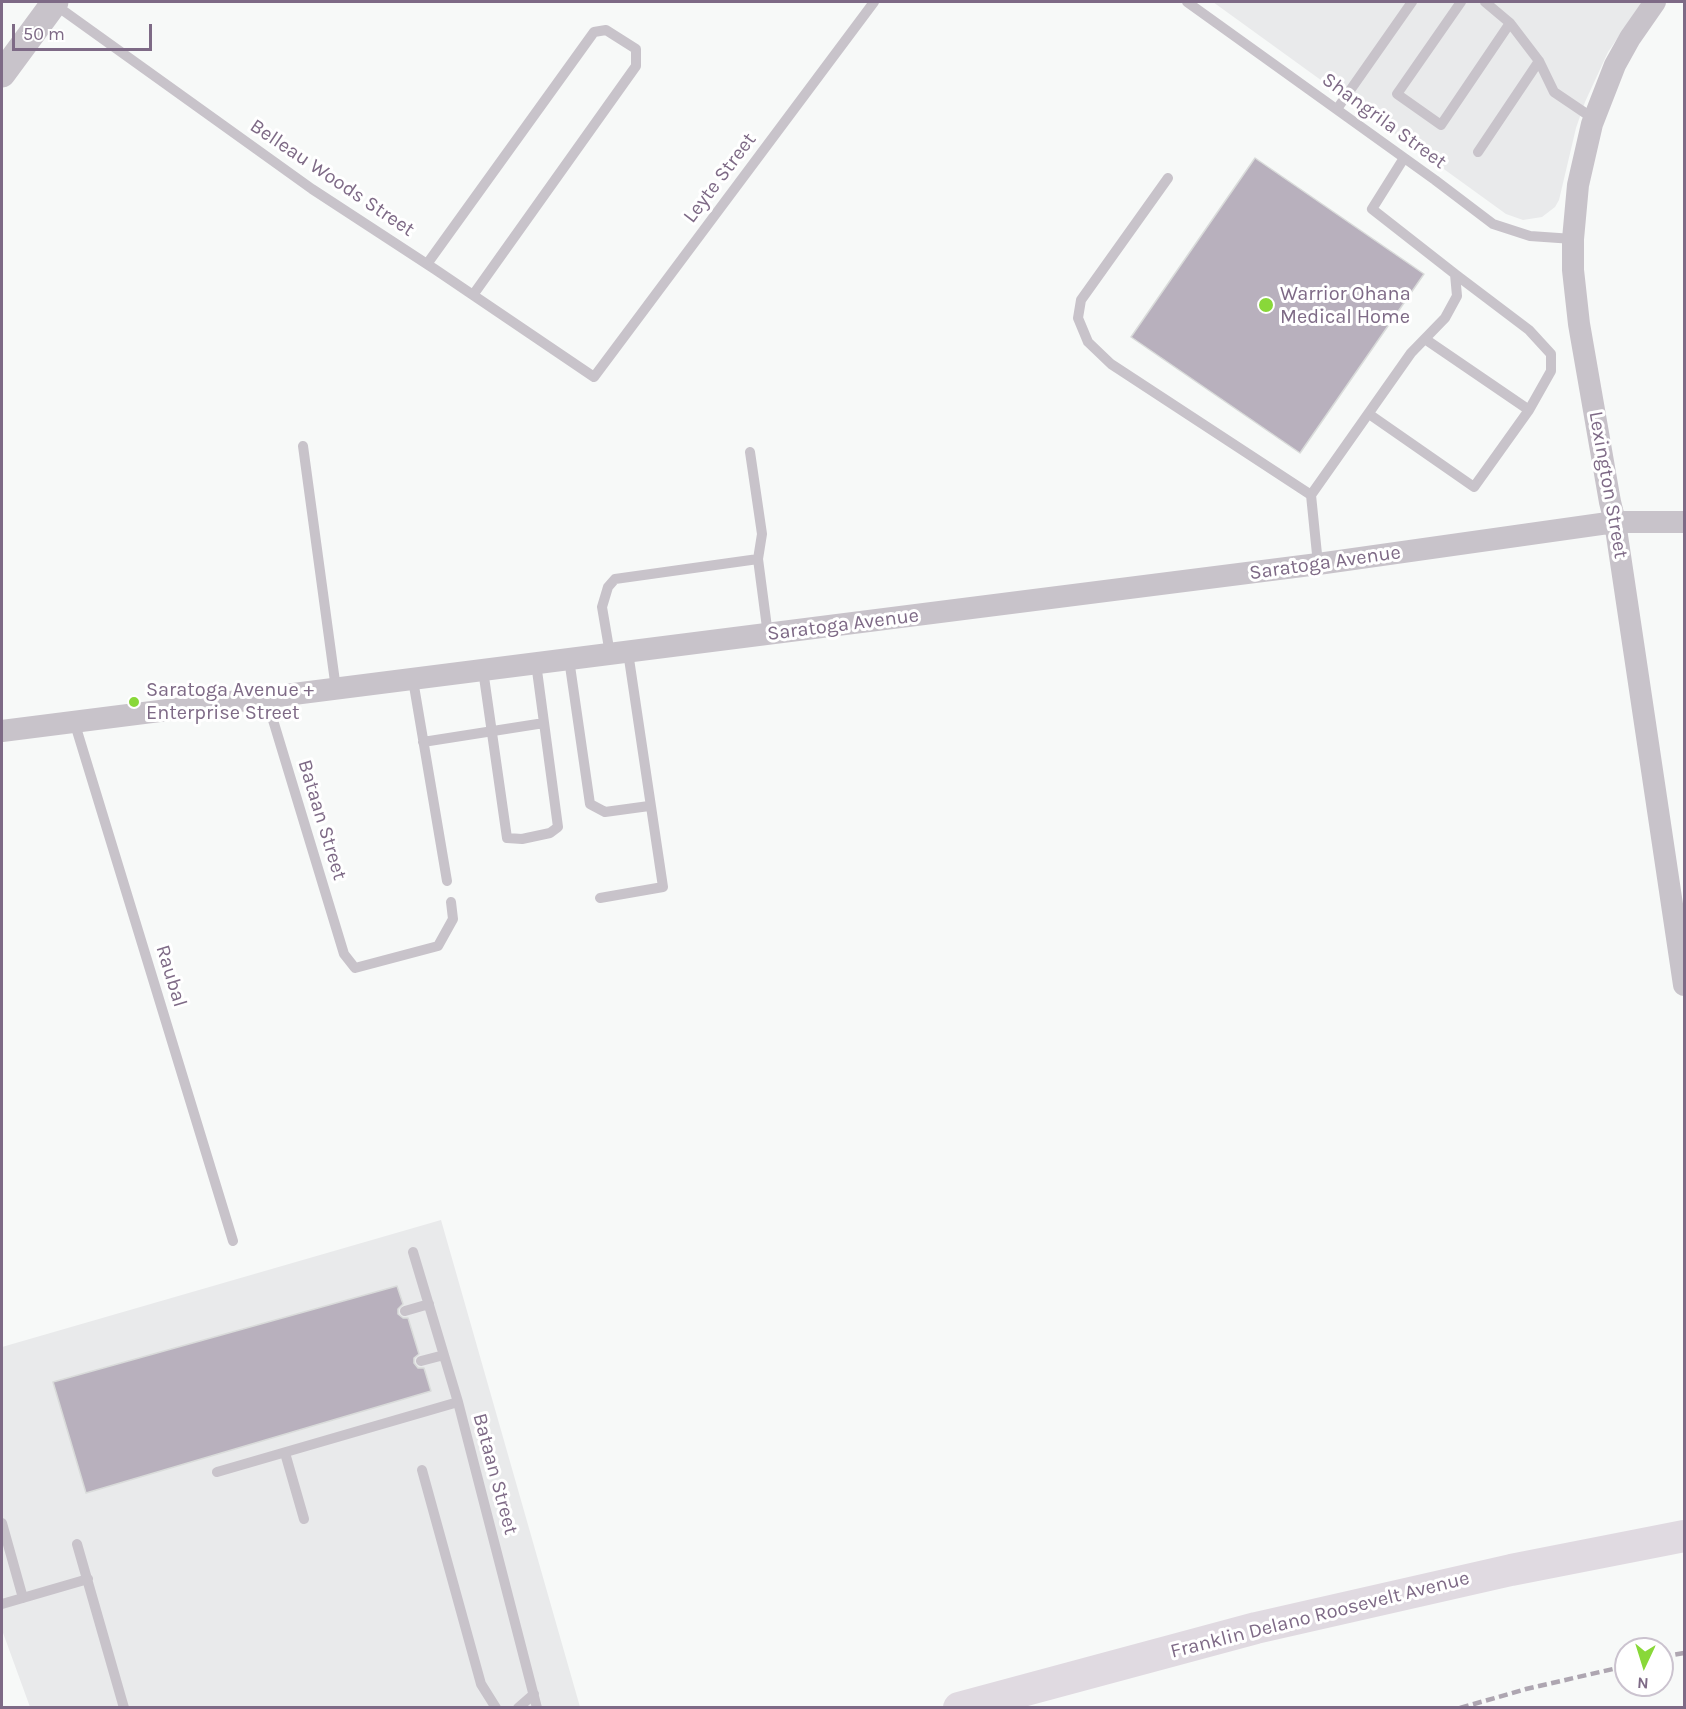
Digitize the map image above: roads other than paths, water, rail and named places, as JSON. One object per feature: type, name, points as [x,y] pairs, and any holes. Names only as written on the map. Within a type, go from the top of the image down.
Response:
[{"type":"main road","name":"Franklin Delano Roosevelt Avenue","points":[[959,1707],[1256,1628],[1511,1570],[1684,1536]]},
{"type":"street","name":"Lexington Street","points":[[1655,2],[1630,38],[1615,65],[1583,154],[1573,238],[1573,270],[1579,324],[1615,522],[1684,985]]},
{"type":"street","points":[[2,74],[54,3]]},
{"type":"street","name":"Saratoga Avenue","points":[[2,731],[1318,564],[1615,522],[1684,522]]},
{"type":"lane","name":"Leyte Street","points":[[594,377],[874,2]]},
{"type":"lane","name":"Shangrila Street","points":[[1187,2],[1493,224],[1530,236],[1573,238]]},
{"type":"lane","points":[[1337,109],[1412,2]]},
{"type":"lane","points":[[1461,2],[1397,94],[1441,125],[1510,23]]},
{"type":"lane","points":[[1485,2],[1510,23],[1539,61],[1554,92],[1594,119]]},
{"type":"lane","name":"Belleau Woods Street","points":[[54,3],[312,189],[594,377]]},
{"type":"lane","points":[[427,264],[594,32],[606,30],[636,49],[636,66],[473,295]]},
{"type":"lane","points":[[1478,152],[1539,61]]},
{"type":"lane","points":[[1369,414],[1474,488],[1529,410],[1551,370],[1551,354],[1529,330],[1372,209],[1404,158]]},
{"type":"lane","points":[[1168,178],[1081,300],[1078,318],[1088,342],[1111,364],[1311,495]]},
{"type":"lane","points":[[1318,564],[1311,495],[1411,353],[1445,318],[1456,296],[1455,274]]},
{"type":"lane","points":[[1425,339],[1529,410]]},
{"type":"lane","points":[[303,446],[336,690]]},
{"type":"lane","points":[[750,452],[762,534],[758,559],[768,634]]},
{"type":"lane","points":[[600,898],[663,887],[650,806],[619,653],[602,608],[608,587],[615,579],[758,559]]},
{"type":"lane","points":[[569,659],[590,804],[605,812],[650,806]]},
{"type":"lane","points":[[483,670],[507,838],[522,839],[550,833],[558,827],[536,663]]},
{"type":"lane","points":[[413,680],[447,881]]},
{"type":"lane","name":"Bataan Street","points":[[266,697],[344,954],[356,968],[438,946],[453,919],[451,902]]},
{"type":"lane","name":"Raubal","points":[[74,721],[233,1241]]},
{"type":"lane","points":[[423,742],[544,723]]},
{"type":"lane","name":"Bataan Street","points":[[413,1251],[458,1402],[537,1707]]},
{"type":"lane","points":[[405,1311],[429,1304]]},
{"type":"lane","points":[[421,1361],[444,1355]]},
{"type":"lane","points":[[218,1472],[458,1402]]},
{"type":"lane","points":[[285,1453],[304,1519]]},
{"type":"lane","points":[[422,1470],[481,1684],[496,1707]]},
{"type":"lane","points":[[2,1523],[23,1598]]},
{"type":"lane","points":[[77,1544],[124,1707]]},
{"type":"lane","points":[[2,1604],[88,1579]]},
{"type":"lane","points":[[518,1707],[534,1694]]},
{"type":"railway","points":[[1674,1655],[1684,1653]]},
{"type":"railway","points":[[1460,1708],[1526,1689],[1614,1669]]},
{"type":"place","name":"Warrior Ohana Medical Home","points":[[1266,305]]},
{"type":"place","name":"Saratoga Avenue + Enterprise Street","points":[[134,702]]}]
